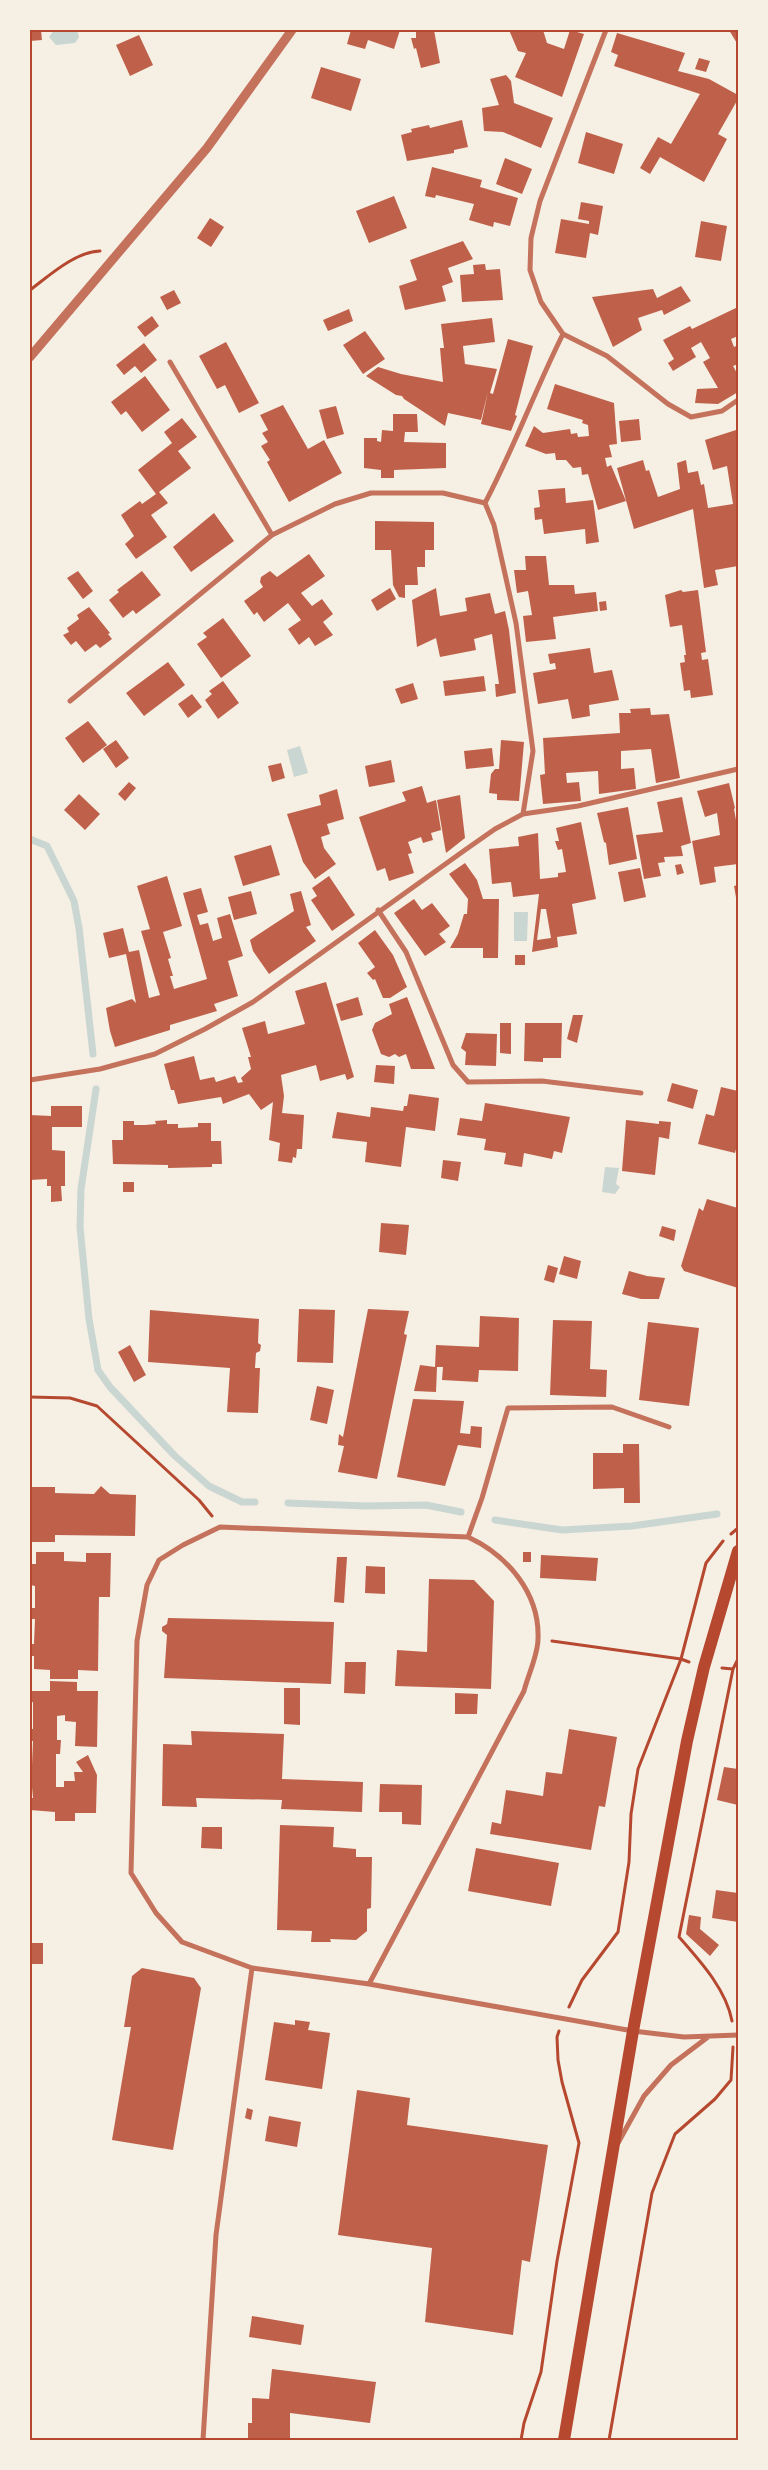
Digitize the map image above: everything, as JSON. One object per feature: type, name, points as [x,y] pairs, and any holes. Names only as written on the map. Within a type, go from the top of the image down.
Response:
[{"type":"main road","points":[[564,2440],[633,2031],[687,1741],[704,1668],[738,1551]]},
{"type":"street","points":[[33,355],[207,148],[292,30]]},
{"type":"street","points":[[606,30],[540,201],[531,238],[530,270],[541,302],[563,334],[607,356],[668,404],[691,417],[722,411],[738,400]]},
{"type":"street","points":[[523,814],[532,751],[516,623],[494,525],[485,503],[507,460],[541,378],[563,334]]},
{"type":"street","points":[[170,362],[272,535]]},
{"type":"street","points":[[70,701],[272,535],[335,504],[371,493],[443,493],[485,503]]},
{"type":"street","points":[[30,1080],[100,1069],[154,1054],[253,1002],[378,910],[495,829],[523,814],[578,806],[738,769]]},
{"type":"street","points":[[378,910],[406,952],[453,1065],[468,1082],[542,1081],[641,1093]]},
{"type":"street","points":[[468,1537],[482,1498],[508,1408],[612,1407],[669,1427]]},
{"type":"street","points":[[369,1984],[524,1691],[538,1639],[534,1608],[519,1575],[488,1546],[468,1537],[220,1527],[183,1545],[159,1560],[147,1585],[137,1641],[131,1873],[156,1912],[182,1942],[252,1968],[369,1984],[633,2031],[684,2037],[736,2035]]},
{"type":"street","points":[[203,2440],[216,2235],[252,1968]]},
{"type":"street","points":[[612,2156],[644,2096],[671,2065],[708,2036]]},
{"type":"path","points":[[30,290],[60,268],[90,251],[122,250]]},
{"type":"path","points":[[30,1397],[70,1398],[96,1406],[199,1500],[220,1527]]},
{"type":"path","points":[[521,2440],[524,2423],[541,2372],[557,2261],[579,2143],[562,2082],[558,2060],[557,2037],[563,2019],[582,1980],[618,1932],[629,1862],[631,1814],[638,1769],[681,1659],[706,1562],[717,1546],[738,1528]]},
{"type":"path","points":[[538,1639],[681,1659],[704,1668]]},
{"type":"path","points":[[610,2440],[652,2193],[675,2134],[715,2099],[731,2080],[736,2035],[732,2018],[723,1996],[679,1937],[734,1669],[738,1659]]},
{"type":"shaded area","points":[[54,30],[77,30],[79,37],[75,43],[56,45],[49,37]]},
{"type":"shaded area","points":[[300,746],[308,773],[294,777],[287,750]]},
{"type":"shaded area","points":[[514,912],[528,912],[527,941],[514,941]]},
{"type":"shaded area","points":[[605,1167],[619,1168],[616,1184],[620,1187],[615,1194],[602,1192]]},
{"type":"building","points":[[30,30],[41,30],[42,40],[30,41]]},
{"type":"building","points":[[351,30],[400,30],[394,49],[368,40],[365,49],[347,44]]},
{"type":"building","points":[[416,30],[434,30],[440,63],[421,68],[416,48],[414,49],[411,38],[416,38]]},
{"type":"building","points":[[509,30],[543,30],[547,43],[564,49],[570,30],[584,34],[562,97],[515,77],[526,53],[518,51]]},
{"type":"building","points":[[729,30],[738,30],[738,45]]},
{"type":"building","points":[[617,33],[685,53],[678,71],[709,79],[738,95],[738,99],[718,134],[727,139],[704,182],[660,157],[650,174],[640,168],[658,137],[671,144],[700,94],[614,66],[618,55],[611,52]]},
{"type":"building","points":[[139,35],[153,65],[130,76],[116,45]]},
{"type":"building","points":[[699,58],[710,61],[706,72],[695,69]]},
{"type":"building","points":[[321,67],[361,79],[351,111],[311,98]]},
{"type":"building","points":[[506,75],[511,81],[514,103],[553,118],[541,148],[503,132],[484,131],[482,108],[499,105],[490,79]]},
{"type":"building","points":[[462,120],[468,147],[454,150],[454,153],[407,161],[401,135],[412,132],[411,129],[429,125],[430,128]]},
{"type":"building","points":[[586,132],[623,144],[614,174],[578,163]]},
{"type":"building","points":[[505,158],[532,169],[522,194],[496,184]]},
{"type":"building","points":[[432,167],[482,180],[480,187],[518,198],[510,226],[494,222],[493,227],[469,220],[474,204],[436,195],[435,198],[425,196]]},
{"type":"building","points":[[394,196],[407,228],[369,243],[356,211]]},
{"type":"building","points":[[581,202],[603,206],[598,235],[590,233],[586,258],[555,253],[561,219],[589,224],[589,221],[578,219]]},
{"type":"building","points":[[210,218],[224,227],[211,247],[197,238]]},
{"type":"building","points":[[701,221],[727,226],[721,261],[695,257]]},
{"type":"building","points":[[463,241],[473,259],[448,268],[453,282],[442,286],[446,301],[405,310],[399,286],[417,280],[410,260]]},
{"type":"building","points":[[485,264],[486,270],[500,269],[503,300],[462,302],[460,275],[474,274],[473,265]]},
{"type":"building","points":[[681,286],[691,301],[664,315],[662,310],[638,318],[642,330],[613,347],[592,297],[653,289],[657,298]]},
{"type":"building","points":[[174,290],[181,303],[167,310],[160,297]]},
{"type":"building","points":[[738,307],[738,336],[731,339],[734,347],[738,345],[738,364],[733,366],[738,375],[738,392],[718,404],[695,403],[697,389],[718,388],[703,362],[710,358],[701,342],[691,348],[696,357],[673,371],[668,363],[674,359],[663,340],[690,326],[692,329]]},
{"type":"building","points":[[349,309],[353,321],[328,331],[323,320]]},
{"type":"building","points":[[152,316],[159,326],[145,337],[137,327]]},
{"type":"building","points":[[492,318],[495,342],[463,346],[465,364],[497,369],[490,393],[493,394],[508,339],[533,346],[515,415],[517,416],[511,431],[481,424],[488,392],[481,420],[448,413],[445,426],[402,396],[396,395],[366,376],[378,367],[401,374],[443,382],[440,348],[444,348],[441,324]]},
{"type":"building","points":[[365,331],[385,359],[363,374],[343,345]]},
{"type":"building","points":[[226,342],[259,403],[239,413],[225,385],[217,389],[199,356]]},
{"type":"building","points":[[144,343],[157,360],[141,373],[135,366],[124,375],[116,365]]},
{"type":"building","points":[[145,376],[170,410],[142,432],[126,411],[121,415],[111,402]]},
{"type":"building","points":[[555,384],[614,403],[617,444],[609,445],[612,457],[605,458],[607,467],[611,465],[626,501],[598,510],[588,474],[582,475],[581,467],[573,468],[566,460],[556,460],[555,453],[546,454],[525,446],[534,426],[543,433],[570,429],[571,434],[577,433],[578,437],[589,436],[588,425],[582,423],[583,420],[547,409]]},
{"type":"building","points":[[283,405],[308,449],[324,440],[342,473],[289,502],[267,462],[270,460],[261,446],[268,442],[262,433],[268,430],[260,415]]},
{"type":"building","points":[[336,406],[344,434],[327,439],[319,410]]},
{"type":"building","points":[[393,414],[417,414],[418,432],[405,432],[404,442],[446,443],[446,468],[394,470],[394,478],[381,478],[381,470],[364,468],[364,438],[377,438],[377,441],[381,442],[382,430],[393,431]]},
{"type":"building","points":[[182,418],[197,437],[178,451],[191,468],[159,492],[168,503],[151,515],[167,537],[136,559],[125,544],[134,536],[121,515],[140,501],[142,504],[156,494],[138,470],[172,443],[164,432]]},
{"type":"building","points":[[639,419],[641,440],[621,442],[619,421]]},
{"type":"building","points":[[736,430],[738,439],[738,566],[715,570],[718,585],[704,588],[693,509],[634,529],[617,468],[643,460],[646,471],[649,470],[658,497],[680,489],[677,463],[686,460],[688,473],[698,471],[701,485],[704,484],[708,508],[733,504],[727,466],[713,470],[705,440]]},
{"type":"building","points":[[565,488],[566,503],[593,500],[599,542],[586,544],[585,529],[544,534],[542,519],[535,520],[534,508],[540,507],[538,490]]},
{"type":"building","points":[[214,513],[234,541],[191,572],[173,547]]},
{"type":"building","points":[[375,521],[434,522],[434,550],[425,550],[425,567],[417,567],[418,585],[405,585],[405,598],[399,597],[393,585],[391,550],[375,550]]},
{"type":"building","points":[[309,554],[325,576],[301,593],[312,606],[322,599],[333,614],[323,622],[333,635],[315,646],[309,637],[299,645],[288,629],[301,620],[288,603],[264,622],[257,612],[254,615],[244,601],[263,587],[260,582],[261,577],[270,571],[277,577]]},
{"type":"building","points":[[525,556],[546,556],[549,585],[574,585],[575,594],[596,592],[598,611],[553,617],[556,639],[526,642],[523,616],[532,615],[528,591],[517,593],[514,570],[526,570]]},
{"type":"building","points":[[78,571],[93,591],[83,599],[67,578]]},
{"type":"building","points":[[142,571],[161,595],[136,614],[133,610],[123,618],[109,600],[119,592],[117,590]]},
{"type":"building","points":[[390,588],[396,599],[377,611],[371,600]]},
{"type":"building","points":[[436,588],[440,616],[467,611],[465,598],[490,593],[495,614],[505,611],[516,693],[496,697],[495,684],[499,684],[492,634],[474,639],[476,650],[440,657],[436,638],[417,647],[412,600]]},
{"type":"building","points":[[681,590],[683,592],[698,590],[706,652],[701,653],[702,660],[708,659],[713,695],[691,698],[690,690],[684,691],[680,663],[685,662],[684,655],[686,655],[682,625],[670,627],[665,595]]},
{"type":"building","points":[[606,601],[607,610],[600,611],[599,602]]},
{"type":"building","points":[[89,607],[110,633],[108,634],[112,639],[100,648],[96,644],[85,652],[76,641],[71,645],[63,635],[69,632],[67,628],[79,619],[77,615]]},
{"type":"building","points":[[223,618],[251,656],[221,678],[197,644],[207,637],[203,633]]},
{"type":"building","points":[[590,648],[594,673],[612,670],[619,700],[589,705],[590,716],[572,719],[568,699],[538,704],[533,673],[556,669],[555,663],[550,664],[548,654]]},
{"type":"building","points":[[168,662],[185,685],[144,716],[126,693]]},
{"type":"building","points":[[484,676],[486,691],[445,696],[443,681]]},
{"type":"building","points":[[223,681],[239,703],[218,719],[205,700],[212,694],[209,691]]},
{"type":"building","points":[[413,683],[418,699],[401,704],[395,689]]},
{"type":"building","points":[[192,694],[202,707],[188,718],[178,704]]},
{"type":"building","points":[[650,708],[651,715],[669,714],[680,778],[656,783],[651,749],[621,751],[621,769],[634,768],[636,789],[599,794],[598,771],[566,773],[567,783],[579,782],[581,801],[543,804],[540,775],[545,774],[543,738],[620,733],[619,713],[631,713],[630,709]]},
{"type":"building","points":[[88,721],[107,745],[83,763],[65,738]]},
{"type":"building","points":[[116,740],[129,758],[116,768],[103,749]]},
{"type":"building","points":[[501,740],[524,742],[519,801],[497,800],[497,794],[489,793],[491,774],[495,769],[499,769]]},
{"type":"building","points":[[492,748],[494,766],[466,769],[464,751]]},
{"type":"building","points":[[391,760],[395,782],[369,787],[365,766]]},
{"type":"building","points":[[281,763],[285,778],[272,782],[268,766]]},
{"type":"building","points":[[129,782],[136,788],[125,801],[118,794]]},
{"type":"building","points":[[729,783],[738,831],[738,864],[714,867],[716,882],[700,885],[692,841],[720,835],[717,813],[705,817],[697,791]]},
{"type":"building","points":[[422,786],[427,803],[436,800],[441,830],[431,833],[433,840],[423,843],[421,837],[408,842],[412,853],[408,854],[414,873],[389,881],[385,868],[377,871],[359,817],[406,801],[402,792]]},
{"type":"building","points":[[337,789],[344,819],[327,824],[330,834],[321,837],[324,848],[336,864],[315,879],[303,862],[287,814],[321,805],[319,795]]},
{"type":"building","points":[[79,794],[100,814],[85,830],[64,810]]},
{"type":"building","points":[[460,795],[465,838],[446,853],[437,800]]},
{"type":"building","points":[[682,797],[691,843],[681,846],[683,856],[664,857],[665,862],[658,863],[661,876],[644,879],[636,835],[663,832],[657,802]]},
{"type":"building","points":[[628,807],[637,859],[609,865],[606,843],[604,842],[597,813]]},
{"type":"building","points":[[581,822],[596,899],[572,904],[577,934],[557,937],[558,947],[532,952],[539,894],[513,897],[511,882],[492,884],[489,849],[519,846],[518,837],[538,833],[540,879],[558,877],[558,873],[566,872],[562,849],[558,850],[555,841],[559,841],[556,828]],"holes":[[[541,909],[546,909],[551,938],[537,940]]]},
{"type":"building","points":[[271,845],[280,875],[243,886],[234,856]]},
{"type":"building","points":[[465,863],[477,880],[483,899],[499,899],[498,958],[483,958],[483,948],[450,948],[458,934],[464,914],[467,914],[468,899],[449,874]]},
{"type":"building","points":[[681,864],[684,873],[677,875],[675,865]]},
{"type":"building","points":[[640,868],[646,897],[624,902],[618,872]]},
{"type":"building","points":[[167,876],[182,926],[163,932],[171,958],[168,959],[173,976],[170,976],[174,989],[207,979],[183,893],[201,888],[208,912],[197,915],[200,925],[208,923],[213,941],[222,938],[217,918],[230,914],[243,956],[228,961],[238,996],[214,1004],[217,1011],[170,1025],[170,1030],[115,1047],[106,1008],[132,999],[136,1003],[126,954],[109,958],[103,933],[123,928],[129,952],[139,950],[149,998],[160,995],[141,931],[150,929],[137,886]]},
{"type":"building","points":[[329,876],[355,915],[332,931],[311,900],[317,896],[312,888]]},
{"type":"building","points":[[738,885],[738,903],[737,903],[734,886]]},
{"type":"building","points":[[251,891],[257,914],[234,920],[228,897]]},
{"type":"building","points":[[301,891],[311,925],[306,927],[316,941],[269,974],[253,951],[250,940],[294,911],[290,894]]},
{"type":"building","points":[[414,899],[422,910],[432,903],[450,926],[439,934],[446,942],[425,956],[394,913]]},
{"type":"building","points":[[375,930],[393,955],[407,987],[390,998],[383,998],[375,979],[373,980],[367,973],[375,967],[358,943]]},
{"type":"building","points":[[515,955],[525,955],[525,965],[515,965]]},
{"type":"building","points":[[326,982],[354,1077],[347,1080],[345,1074],[320,1081],[316,1065],[281,1075],[284,1096],[282,1113],[304,1115],[302,1149],[297,1149],[296,1158],[293,1157],[292,1163],[278,1161],[280,1143],[269,1140],[273,1102],[261,1110],[249,1094],[223,1104],[221,1097],[178,1104],[174,1090],[171,1090],[164,1064],[194,1056],[200,1080],[214,1077],[216,1082],[235,1076],[238,1083],[243,1082],[241,1078],[251,1069],[248,1057],[251,1057],[242,1028],[265,1021],[268,1034],[305,1024],[295,991]]},
{"type":"building","points":[[358,997],[363,1015],[341,1021],[336,1004]]},
{"type":"building","points":[[407,997],[435,1069],[411,1069],[406,1054],[399,1057],[395,1054],[389,1057],[381,1054],[372,1030],[375,1023],[392,1014],[389,1004]]},
{"type":"building","points":[[573,1015],[583,1015],[577,1043],[567,1039]]},
{"type":"building","points":[[500,1023],[511,1023],[511,1054],[500,1053]]},
{"type":"building","points":[[525,1023],[562,1023],[561,1058],[543,1058],[543,1062],[524,1061]]},
{"type":"building","points":[[466,1033],[497,1034],[496,1066],[465,1065],[466,1052],[461,1048]]},
{"type":"building","points":[[376,1065],[395,1066],[394,1084],[374,1082]]},
{"type":"building","points":[[672,1083],[698,1090],[693,1109],[667,1101]]},
{"type":"building","points":[[721,1087],[738,1091],[738,1142],[735,1153],[698,1144],[706,1114],[714,1116]]},
{"type":"building","points":[[409,1094],[439,1098],[435,1131],[406,1127],[401,1167],[365,1162],[367,1142],[332,1138],[337,1112],[370,1117],[371,1107],[403,1111],[404,1106],[407,1106]]},
{"type":"building","points":[[485,1103],[570,1117],[562,1153],[554,1151],[552,1159],[524,1153],[522,1167],[504,1164],[506,1153],[484,1150],[486,1139],[457,1135],[460,1118],[482,1121]]},
{"type":"building","points":[[51,1106],[82,1106],[82,1127],[52,1127],[52,1150],[65,1151],[65,1186],[61,1186],[62,1201],[51,1202],[51,1186],[47,1186],[47,1179],[30,1180],[30,1115],[51,1116]]},
{"type":"building","points":[[167,1120],[167,1124],[178,1124],[178,1128],[198,1127],[198,1123],[211,1123],[211,1141],[221,1141],[222,1164],[212,1164],[212,1167],[168,1168],[168,1165],[113,1164],[112,1140],[123,1140],[123,1121],[134,1121],[134,1125],[145,1125],[156,1124],[155,1121]]},
{"type":"building","points":[[626,1120],[659,1124],[659,1121],[671,1122],[669,1139],[659,1137],[655,1175],[622,1171]]},
{"type":"building","points":[[443,1160],[461,1162],[458,1181],[441,1178]]},
{"type":"building","points":[[123,1182],[134,1182],[134,1192],[123,1192]]},
{"type":"building","points":[[707,1199],[738,1208],[738,1288],[684,1271],[681,1266],[699,1208],[703,1211]]},
{"type":"building","points":[[381,1223],[409,1225],[406,1255],[379,1252]]},
{"type":"building","points":[[662,1226],[676,1230],[674,1241],[659,1236]]},
{"type":"building","points":[[564,1256],[581,1261],[577,1279],[559,1274]]},
{"type":"building","points":[[548,1265],[558,1268],[554,1283],[544,1280]]},
{"type":"building","points":[[629,1271],[665,1278],[659,1299],[641,1299],[622,1294]]},
{"type":"building","points":[[299,1309],[335,1310],[333,1363],[297,1362]]},
{"type":"building","points":[[368,1309],[409,1311],[404,1334],[407,1335],[377,1479],[338,1472],[344,1446],[338,1445],[339,1434],[343,1437]]},
{"type":"building","points":[[150,1310],[259,1319],[258,1343],[261,1345],[260,1351],[256,1353],[255,1368],[260,1368],[258,1413],[227,1412],[230,1368],[148,1362]]},
{"type":"building","points":[[480,1316],[519,1318],[518,1371],[479,1370],[478,1382],[442,1380],[443,1367],[437,1367],[436,1392],[414,1391],[420,1365],[435,1367],[436,1345],[479,1347]]},
{"type":"building","points":[[553,1320],[592,1321],[590,1369],[607,1370],[606,1397],[550,1395]]},
{"type":"building","points":[[648,1322],[699,1328],[689,1406],[639,1400]]},
{"type":"building","points":[[130,1345],[146,1375],[134,1382],[118,1352]]},
{"type":"building","points":[[317,1386],[334,1390],[327,1424],[310,1420]]},
{"type":"building","points":[[413,1399],[464,1401],[460,1433],[470,1434],[471,1426],[482,1427],[481,1448],[458,1445],[445,1486],[397,1477]]},
{"type":"building","points":[[623,1444],[639,1444],[640,1503],[624,1503],[624,1488],[593,1489],[593,1453],[623,1453]]},
{"type":"building","points":[[101,1486],[110,1494],[136,1495],[135,1536],[55,1535],[55,1542],[30,1542],[30,1487],[55,1487],[55,1493],[94,1494]]},
{"type":"building","points":[[36,1552],[64,1552],[64,1561],[86,1562],[86,1553],[111,1553],[110,1597],[99,1597],[98,1671],[78,1670],[78,1679],[50,1679],[50,1670],[34,1669],[34,1656],[30,1656],[30,1644],[34,1644],[35,1619],[30,1619],[30,1608],[35,1608],[35,1586],[30,1585],[30,1564],[36,1564]]},
{"type":"building","points":[[523,1552],[531,1552],[531,1562],[523,1562]]},
{"type":"building","points":[[541,1555],[598,1558],[596,1581],[540,1578]]},
{"type":"building","points":[[337,1557],[347,1557],[344,1603],[334,1602]]},
{"type":"building","points":[[366,1566],[385,1567],[385,1594],[365,1593]]},
{"type":"building","points":[[429,1579],[474,1580],[494,1601],[491,1689],[395,1686],[397,1650],[427,1652]]},
{"type":"building","points":[[168,1618],[334,1622],[331,1684],[164,1678],[167,1635],[162,1631],[162,1627],[167,1624]]},
{"type":"building","points":[[345,1662],[366,1662],[365,1694],[344,1693]]},
{"type":"building","points":[[50,1681],[77,1682],[77,1691],[98,1691],[97,1747],[75,1746],[76,1722],[65,1721],[65,1715],[57,1716],[57,1740],[61,1740],[60,1754],[56,1754],[56,1787],[64,1787],[64,1781],[75,1781],[74,1772],[83,1772],[76,1762],[88,1755],[97,1775],[96,1813],[75,1813],[75,1821],[55,1821],[55,1812],[30,1810],[30,1798],[33,1798],[30,1765],[32,1765],[33,1741],[30,1741],[30,1729],[33,1729],[33,1702],[30,1703],[30,1691],[50,1691]]},
{"type":"building","points":[[284,1688],[300,1688],[300,1725],[284,1724]]},
{"type":"building","points":[[455,1693],[478,1694],[477,1714],[455,1714]]},
{"type":"building","points":[[569,1729],[617,1737],[605,1807],[599,1806],[591,1850],[490,1834],[492,1822],[501,1824],[506,1790],[543,1796],[546,1772],[562,1774]]},
{"type":"building","points":[[191,1731],[284,1734],[282,1779],[363,1782],[362,1812],[281,1809],[282,1800],[196,1798],[197,1807],[162,1806],[163,1744],[192,1745]]},
{"type":"building","points":[[724,1767],[738,1769],[738,1805],[717,1800]]},
{"type":"building","points":[[380,1784],[422,1785],[421,1825],[402,1824],[402,1812],[379,1812]]},
{"type":"building","points":[[280,1825],[334,1827],[333,1847],[356,1849],[356,1857],[372,1857],[371,1908],[367,1909],[367,1931],[356,1940],[330,1939],[331,1942],[311,1942],[312,1931],[277,1930]]},
{"type":"building","points":[[202,1827],[222,1827],[222,1849],[201,1848]]},
{"type":"building","points":[[476,1848],[559,1863],[551,1906],[468,1891]]},
{"type":"building","points":[[716,1890],[738,1893],[738,1922],[712,1918]]},
{"type":"building","points":[[689,1915],[701,1917],[700,1929],[719,1945],[710,1956],[686,1934]]},
{"type":"building","points":[[32,1943],[43,1943],[43,1964],[32,1964]]},
{"type":"building","points":[[142,1968],[194,1978],[201,1988],[173,2150],[112,2140],[131,2027],[124,2027],[132,1976]]},
{"type":"building","points":[[295,2020],[310,2022],[308,2030],[330,2033],[322,2089],[265,2080],[274,2022],[295,2025]]},
{"type":"building","points":[[357,2090],[410,2098],[407,2125],[548,2145],[530,2262],[522,2260],[513,2335],[425,2322],[432,2248],[338,2235]]},
{"type":"building","points":[[247,2108],[253,2110],[251,2120],[245,2118]]},
{"type":"building","points":[[269,2116],[301,2122],[297,2147],[265,2141]]},
{"type":"building","points":[[252,2316],[304,2325],[301,2345],[249,2337]]},
{"type":"building","points":[[272,2369],[376,2382],[370,2423],[290,2413],[290,2440],[248,2440],[248,2423],[252,2423],[252,2398],[269,2399]]},
{"type":"waterway","points":[[30,839],[47,846],[74,901],[79,928],[93,1054]]},
{"type":"waterway","points":[[96,1089],[81,1189],[80,1227],[89,1319],[98,1370],[110,1387],[175,1456],[209,1486],[242,1502],[255,1502]]},
{"type":"waterway","points":[[288,1503],[366,1506],[426,1505],[461,1512]]},
{"type":"waterway","points":[[495,1520],[562,1530],[632,1526],[717,1514]]}]
